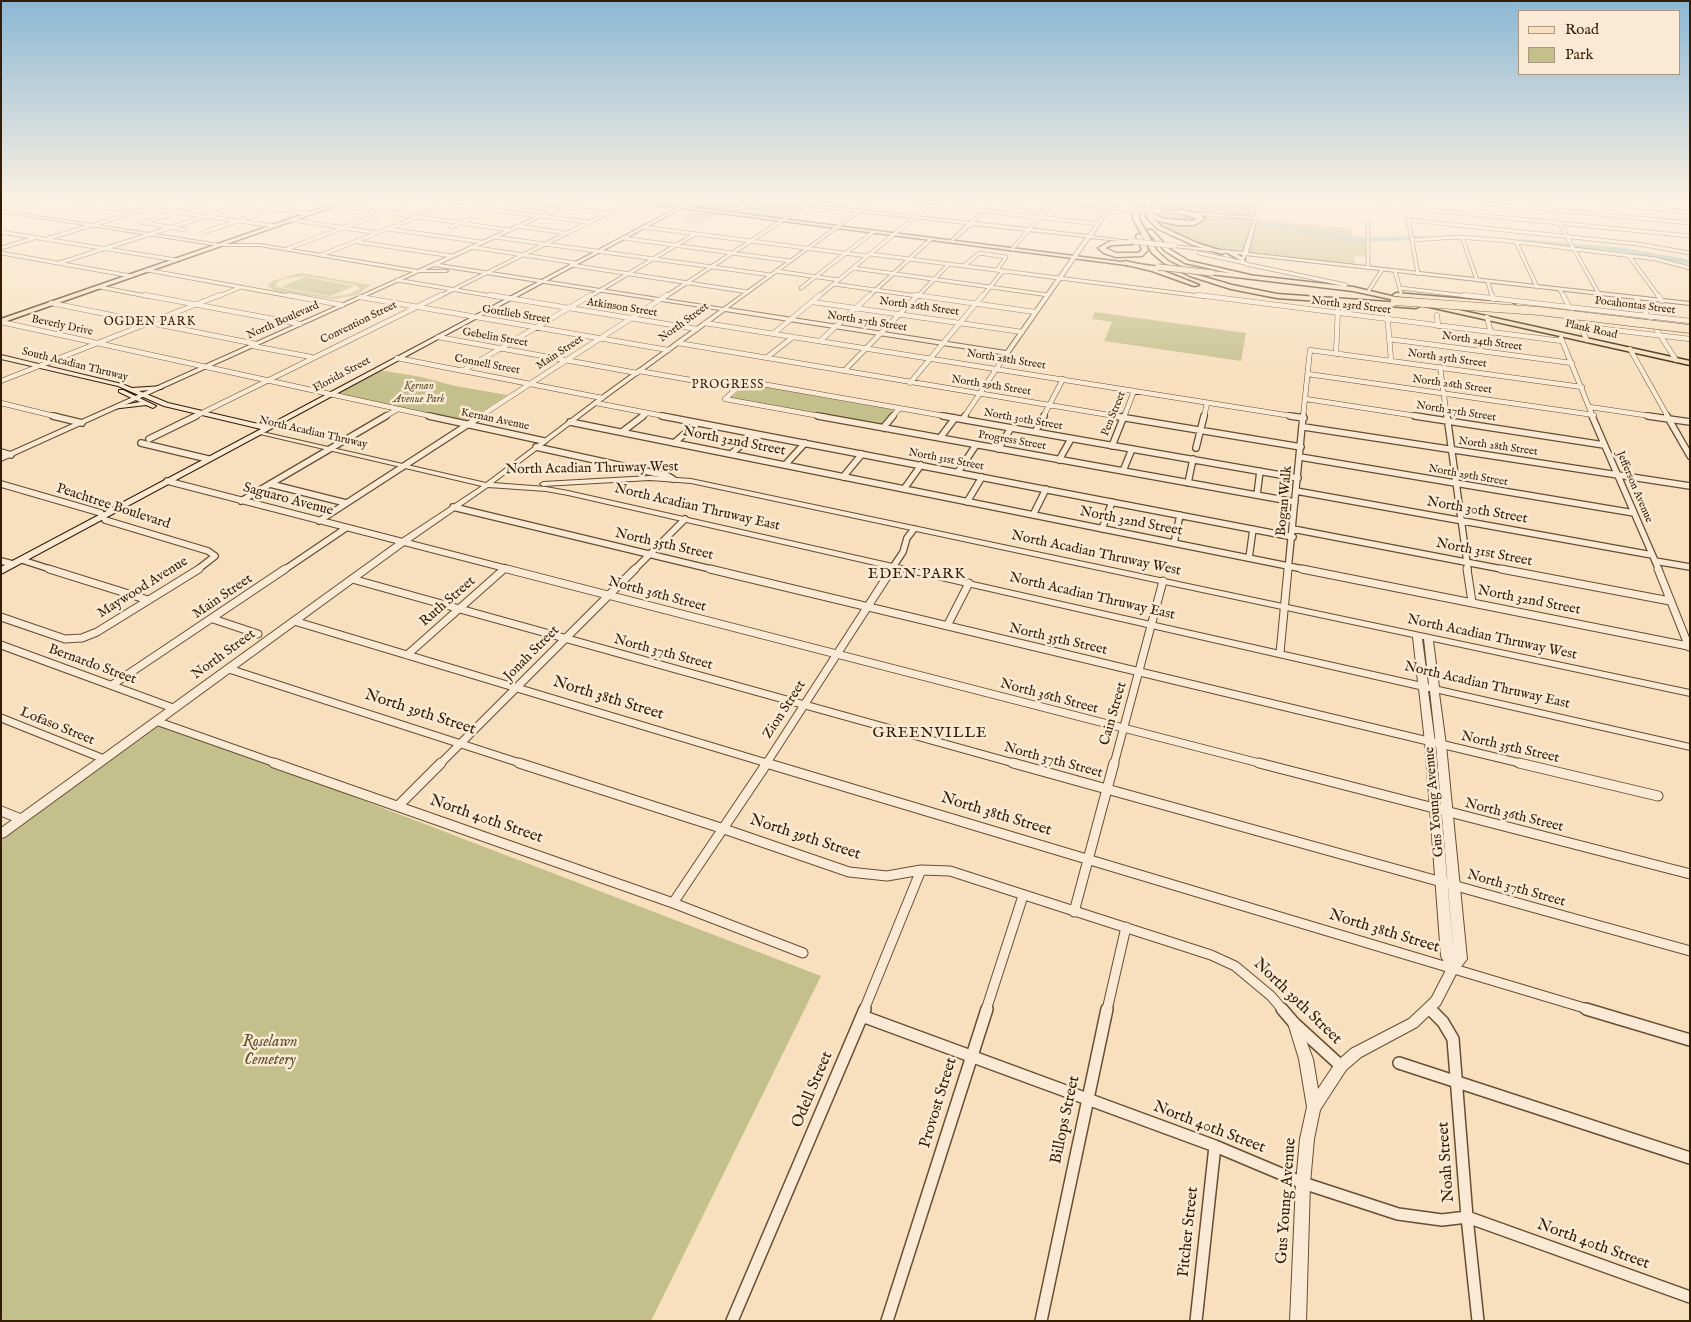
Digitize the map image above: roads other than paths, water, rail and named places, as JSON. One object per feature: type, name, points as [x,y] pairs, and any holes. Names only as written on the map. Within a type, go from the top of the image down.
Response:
[{"type":"highway","points":[[1125,263],[1154,269],[1198,286],[1240,295],[1289,300],[1371,303]]},
{"type":"highway","points":[[1168,263],[1202,279],[1271,295],[1541,315],[1690,330]]},
{"type":"highway","points":[[1176,263],[1219,280],[1290,294],[1398,294],[1647,320],[1690,330]]},
{"type":"highway","points":[[1189,263],[1247,275]]},
{"type":"highway","points":[[1398,294],[1526,310],[1647,320]]},
{"type":"main road","points":[[1,321],[168,263]]},
{"type":"main road","points":[[1125,263],[1156,266]]},
{"type":"main road","points":[[1129,263],[1337,287]]},
{"type":"main road","name":"Florida Street","points":[[1,571],[574,264]]},
{"type":"main road","points":[[1210,272],[1308,279],[1337,287]]},
{"type":"main road","points":[[1323,283],[1346,285]]},
{"type":"main road","name":"Plank Road","points":[[1346,285],[1398,294],[1487,317]]},
{"type":"main road","name":"Plank Road","points":[[1337,287],[1362,290],[1690,363]]},
{"type":"main road","name":"South Acadian Thruway","points":[[1,358],[120,385],[143,395]]},
{"type":"main road","name":"South Acadian Thruway","points":[[1,362],[105,386],[135,399]]},
{"type":"main road","points":[[132,389],[161,387]]},
{"type":"main road","name":"North Acadian Thruway","points":[[143,395],[160,403],[197,415]]},
{"type":"main road","name":"North Acadian Thruway","points":[[135,399],[144,404],[263,430]]},
{"type":"main road","points":[[114,408],[132,404],[144,404]]},
{"type":"street","points":[[59,263],[131,276]]},
{"type":"street","points":[[368,263],[418,271],[464,269]]},
{"type":"street","name":"North Boulevard","points":[[1,460],[435,263]]},
{"type":"street","name":"Convention Street","points":[[208,460],[145,441],[505,263]]},
{"type":"street","points":[[567,263],[627,274],[748,292]]},
{"type":"street","points":[[462,371],[646,263]]},
{"type":"street","points":[[684,263],[839,280]]},
{"type":"street","name":"Main Street","points":[[319,521],[717,263]]},
{"type":"street","name":"North Street","points":[[1,834],[788,263]]},
{"type":"street","points":[[801,288],[834,263]]},
{"type":"street","points":[[773,334],[860,263]]},
{"type":"street","points":[[820,341],[906,263]]},
{"type":"street","name":"North 23rd Street","points":[[939,263],[1338,311],[1562,342]]},
{"type":"street","points":[[964,266],[968,263]]},
{"type":"street","points":[[996,270],[1002,263]]},
{"type":"street","points":[[963,419],[1070,263]]},
{"type":"street","points":[[1247,263],[1254,265]]},
{"type":"street","name":"Plank Road","points":[[1250,263],[1308,279],[1346,285]]},
{"type":"street","points":[[1294,263],[1368,268],[1690,304]]},
{"type":"street","points":[[1368,263],[1368,268]]},
{"type":"street","points":[[1416,263],[1418,274]]},
{"type":"street","points":[[1471,263],[1477,280]]},
{"type":"street","points":[[1526,263],[1537,287]]},
{"type":"street","points":[[1580,263],[1599,294]]},
{"type":"street","points":[[1634,263],[1662,301]]},
{"type":"street","points":[[1671,263],[1690,268]]},
{"type":"street","points":[[432,264],[464,269]]},
{"type":"street","points":[[844,371],[868,349],[949,264]]},
{"type":"street","points":[[853,268],[1048,295]]},
{"type":"street","name":"North 27th Street","points":[[464,269],[1007,354]]},
{"type":"street","points":[[147,270],[342,306]]},
{"type":"street","points":[[1369,290],[1382,270]]},
{"type":"street","points":[[910,382],[1004,271]]},
{"type":"street","points":[[1395,271],[1398,294]]},
{"type":"street","name":"Atkinson Street","points":[[397,280],[697,329]]},
{"type":"street","points":[[1488,282],[1493,299]]},
{"type":"street","points":[[834,284],[1036,312]]},
{"type":"street","points":[[100,287],[300,324]]},
{"type":"street","points":[[1,382],[241,287]]},
{"type":"street","points":[[1560,290],[1587,340]]},
{"type":"street","name":"Pocahontas Street","points":[[1398,294],[1493,299],[1569,307],[1647,320],[1690,321]]},
{"type":"street","name":"Gottlieb Street","points":[[360,297],[668,350]]},
{"type":"street","points":[[1636,298],[1647,320],[1661,336],[1676,360]]},
{"type":"street","name":"North 26th Street","points":[[813,302],[1022,332]]},
{"type":"street","points":[[52,303],[312,358]]},
{"type":"street","points":[[1336,354],[1338,311]]},
{"type":"street","points":[[1387,312],[1390,360]]},
{"type":"street","points":[[1437,315],[1438,326]]},
{"type":"street","points":[[1487,317],[1491,333]]},
{"type":"street","name":"Beverly Drive","points":[[1,321],[206,366]]},
{"type":"street","name":"North 28th Street","points":[[705,323],[1304,418]]},
{"type":"street","points":[[1578,326],[1690,339]]},
{"type":"street","name":"Jefferson Avenue","points":[[1559,334],[1594,415],[1604,444],[1654,558],[1689,647]]},
{"type":"street","name":"Gebelin Street","points":[[438,337],[638,372]]},
{"type":"street","points":[[766,358],[793,337]]},
{"type":"street","name":"North 24th Street","points":[[1389,339],[1572,363]]},
{"type":"street","name":"North 29th Street","points":[[678,343],[1301,447]]},
{"type":"street","points":[[1630,349],[1690,456]]},
{"type":"street","name":"North 25th Street","points":[[1310,350],[1582,387]]},
{"type":"street","name":"Bogan Walk","points":[[1280,653],[1304,427],[1310,350]]},
{"type":"street","name":"Connell Street","points":[[397,358],[602,398]]},
{"type":"street","name":"Kernan Avenue","points":[[206,366],[544,441]]},
{"type":"street","points":[[1440,367],[1472,602]]},
{"type":"street","points":[[638,372],[737,388]]},
{"type":"street","name":"North 26th Street","points":[[1308,374],[1594,415]]},
{"type":"street","points":[[1036,432],[1063,379]]},
{"type":"street","name":"North 30th Street","points":[[737,388],[745,381],[1298,478]]},
{"type":"street","name":"Progress Street","points":[[737,388],[725,399],[1295,502]]},
{"type":"street","name":"Pen Street","points":[[1112,446],[1134,391]]},
{"type":"street","name":"North 27th Street","points":[[1306,399],[1604,444]]},
{"type":"street","points":[[1196,448],[1207,402]]},
{"type":"street","points":[[1,403],[82,423]]},
{"type":"street","name":"North 31st Street","points":[[596,403],[1293,537]]},
{"type":"street","points":[[883,428],[899,408]]},
{"type":"street","points":[[1590,408],[1690,422]]},
{"type":"street","points":[[241,500],[398,409]]},
{"type":"street","points":[[622,432],[647,413]]},
{"type":"street","points":[[940,438],[955,418]]},
{"type":"street","name":"North 32nd Street","points":[[570,422],[1689,647]]},
{"type":"street","points":[[674,443],[697,423]]},
{"type":"street","name":"North 28th Street","points":[[1304,427],[1690,486]]},
{"type":"street","points":[[998,448],[1011,428]]},
{"type":"street","name":"North Acadian Thruway","points":[[263,430],[487,482]]},
{"type":"street","points":[[731,454],[754,434]]},
{"type":"street","points":[[1059,460],[1071,439]]},
{"type":"street","points":[[785,465],[805,443]]},
{"type":"street","points":[[958,472],[976,445]]},
{"type":"street","points":[[536,447],[668,476],[673,479]]},
{"type":"street","points":[[1123,471],[1132,449]]},
{"type":"street","points":[[1,452],[12,455]]},
{"type":"street","points":[[843,477],[862,454]]},
{"type":"street","name":"North 29th Street","points":[[1300,457],[1634,513]]},
{"type":"street","points":[[1188,483],[1194,460]]},
{"type":"street","points":[[904,489],[921,465]]},
{"type":"street","name":"North Street","points":[[487,482],[502,474],[510,466]]},
{"type":"street","points":[[1257,495],[1260,471]]},
{"type":"street","points":[[502,474],[501,479],[508,483]]},
{"type":"street","points":[[967,502],[982,477]]},
{"type":"street","name":"North Acadian Thruway West","points":[[487,482],[542,484],[650,478],[673,479],[1690,693]]},
{"type":"street","points":[[581,496],[578,490],[587,481]]},
{"type":"street","name":"Saguaro Avenue","points":[[167,482],[403,542]]},
{"type":"street","name":"North Acadian Thruway East","points":[[487,482],[546,489],[581,496],[1690,747]]},
{"type":"street","name":"Peachtree Boulevard","points":[[1,484],[101,513],[105,520],[208,551],[215,556]]},
{"type":"street","points":[[270,484],[346,504]]},
{"type":"street","points":[[1033,515],[1046,489]]},
{"type":"street","name":"North 30th Street","points":[[1296,491],[1654,558],[1690,567]]},
{"type":"street","points":[[1102,529],[1112,502]]},
{"type":"street","name":"North 35th Street","points":[[453,507],[1658,796]]},
{"type":"street","points":[[1174,543],[1180,515]]},
{"type":"street","name":"Jonah Street","points":[[398,806],[685,519]]},
{"type":"street","name":"Main Street","points":[[112,685],[346,528]]},
{"type":"street","name":"Zion Street","points":[[674,903],[903,552],[907,538],[914,529]]},
{"type":"street","points":[[1249,558],[1253,529]]},
{"type":"street","name":"North 31st Street","points":[[1293,529],[1670,601]]},
{"type":"street","name":"North 36th Street","points":[[403,542],[1690,874]]},
{"type":"street","name":"Maywood Avenue","points":[[1,617],[65,639],[82,638],[96,632],[205,566],[215,556]]},
{"type":"street","points":[[22,560],[148,600]]},
{"type":"street","points":[[1,561],[13,564]]},
{"type":"street","name":"Ruth Street","points":[[407,654],[505,568]]},
{"type":"street","name":"North 37th Street","points":[[352,579],[1690,951]]},
{"type":"street","name":"Cain Street","points":[[1074,912],[1162,581]]},
{"type":"street","points":[[947,626],[969,583]]},
{"type":"street","points":[[213,619],[258,634]]},
{"type":"street","name":"North 38th Street","points":[[294,621],[1690,1040]]},
{"type":"street","name":"Gus Young Avenue","points":[[1298,1321],[1303,1183],[1307,1139],[1314,1107],[1341,1066],[1356,1053],[1413,1023],[1436,1001],[1453,968],[1461,958],[1441,745],[1429,687],[1422,636]]},
{"type":"street","name":"Bernardo Street","points":[[1,645],[173,708]]},
{"type":"street","name":"North 39th Street","points":[[229,669],[724,829],[849,872],[887,876],[921,870],[950,871],[1023,896],[1211,954],[1235,966],[1271,996],[1294,1024],[1341,1066]]},
{"type":"street","name":"Gus Young Avenue","points":[[1429,687],[1430,742],[1447,956],[1453,968]]},
{"type":"street","name":"Lofaso Street","points":[[1,718],[104,759]]},
{"type":"street","name":"North 40th Street","points":[[156,721],[674,903],[803,953]]},
{"type":"street","points":[[1,811],[22,819]]},
{"type":"street","name":"Odell Street","points":[[732,1321],[862,1016],[921,870]]},
{"type":"street","name":"Provost Street","points":[[887,1321],[1023,896]]},
{"type":"street","name":"Billops Street","points":[[1041,1321],[1087,1098],[1126,927]]},
{"type":"street","name":"Noah Street","points":[[1429,1008],[1442,1022],[1453,1039],[1467,1217],[1478,1321]]},
{"type":"street","name":"North 40th Street","points":[[862,1016],[1215,1146],[1303,1183],[1398,1214],[1442,1220],[1467,1217],[1690,1297]]},
{"type":"street","points":[[1294,1024],[1306,1060],[1314,1107]]},
{"type":"street","points":[[1399,1063],[1458,1084],[1690,1158]]},
{"type":"street","name":"Pitcher Street","points":[[1196,1321],[1215,1146]]},
{"type":"district","name":"OGDEN PARK","points":[[150,323]]},
{"type":"district","name":"PROGRESS","points":[[728,386]]},
{"type":"district","name":"EDEN PARK","points":[[917,575]]},
{"type":"district","name":"GREENVILLE","points":[[930,734]]},
{"type":"park label","name":"Kernan Avenue Park","points":[[419,393]]},
{"type":"park label","name":"Roselawn Cemetery","points":[[270,1052]]}]
